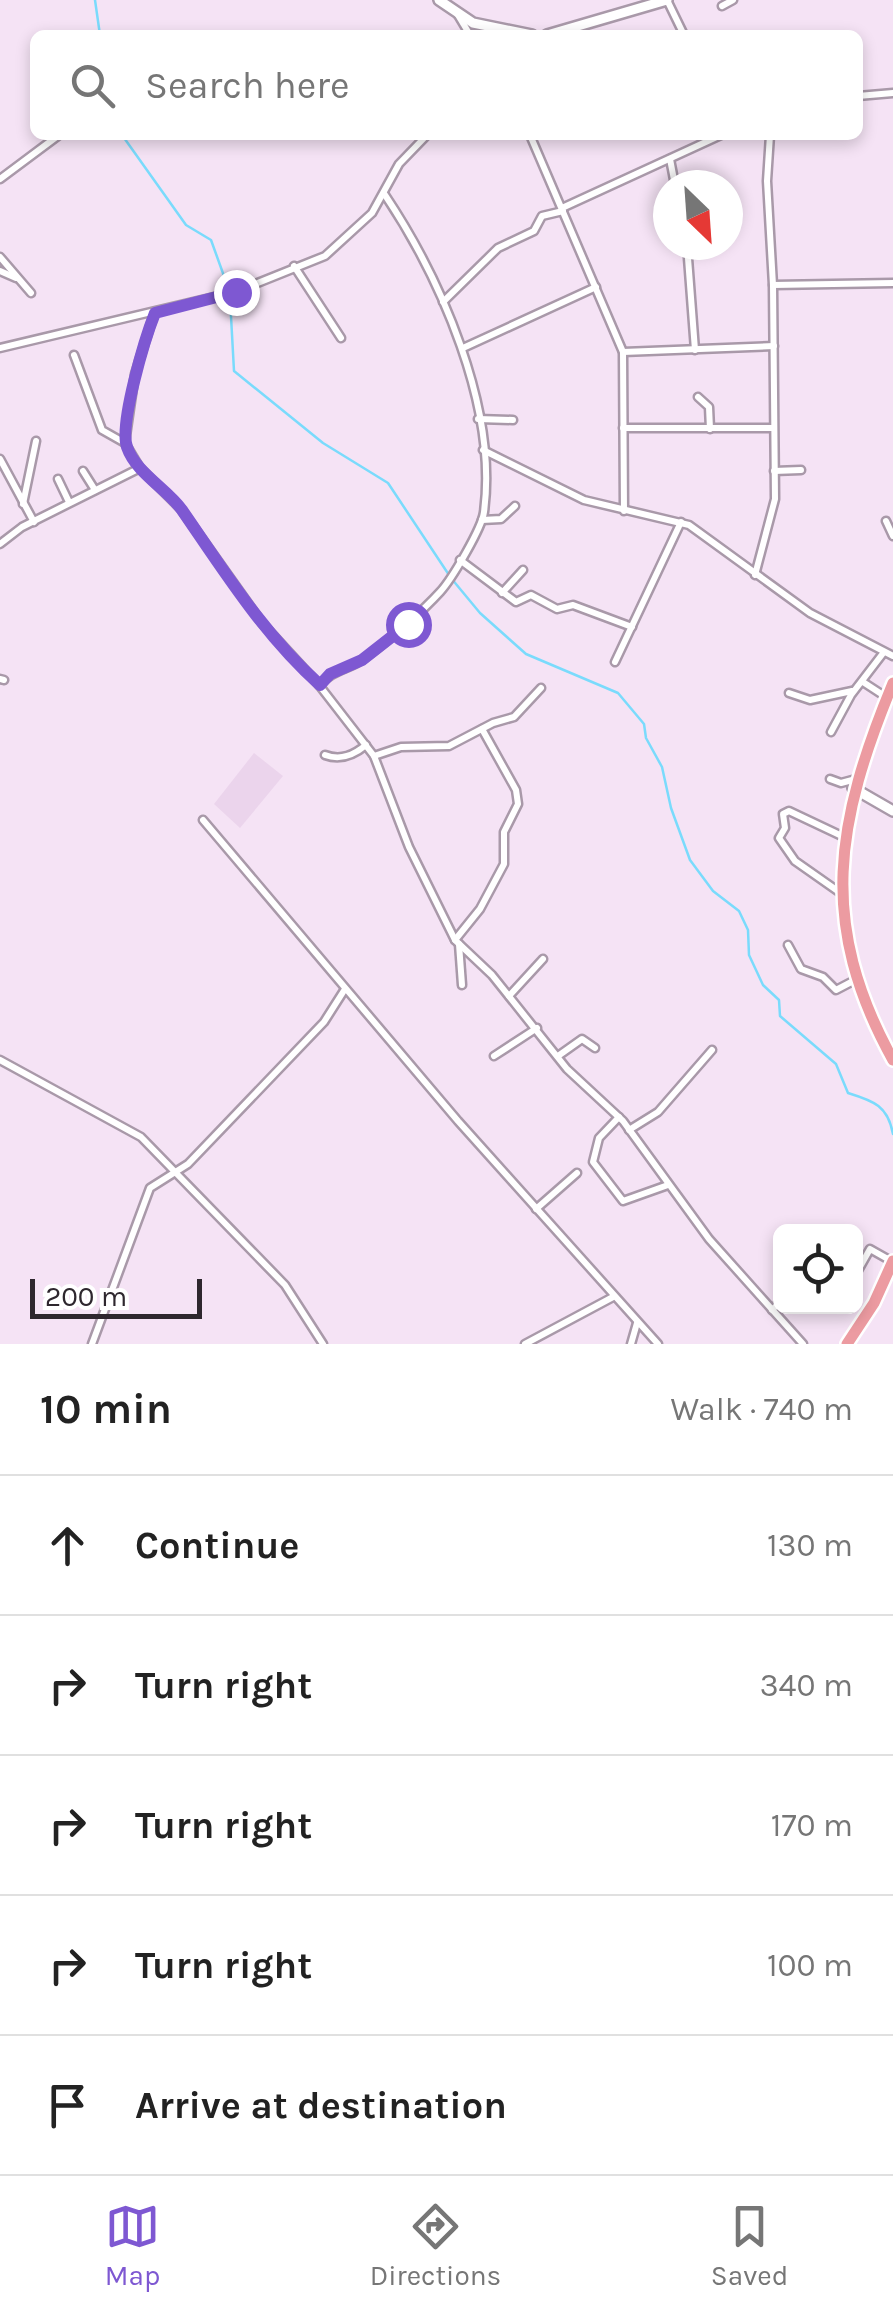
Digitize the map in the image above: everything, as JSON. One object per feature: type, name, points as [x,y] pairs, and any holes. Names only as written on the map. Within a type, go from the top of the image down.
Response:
[{"type":"highway","points":[[893,683],[855,784],[844,837],[843,895],[847,945],[893,1060]]},
{"type":"highway","points":[[847,1344],[874,1303],[893,1262]]},
{"type":"street","points":[[439,0],[458,15],[496,30]]},
{"type":"street","points":[[564,30],[667,0],[682,30]]},
{"type":"street","points":[[722,6],[734,0]]},
{"type":"street","points":[[458,15],[467,30]]},
{"type":"street","points":[[863,96],[893,93]]},
{"type":"street","points":[[0,180],[52,140]]},
{"type":"street","points":[[0,348],[236,292],[335,250],[385,195],[399,164],[422,140]]},
{"type":"street","points":[[532,140],[623,352],[624,511]]},
{"type":"street","points":[[442,303],[498,248],[534,231],[542,216],[563,210],[711,140]]},
{"type":"street","points":[[756,575],[772,520],[774,471],[774,285],[766,181],[770,140]]},
{"type":"street","points":[[670,159],[672,170]]},
{"type":"street","points":[[320,685],[402,629],[439,593],[482,520],[484,450],[463,348],[385,195]]},
{"type":"street","points":[[0,258],[31,293]]},
{"type":"street","points":[[688,260],[696,350]]},
{"type":"street","points":[[294,266],[341,338]]},
{"type":"street","points":[[0,271],[18,278]]},
{"type":"street","points":[[774,285],[893,283]]},
{"type":"street","points":[[463,348],[596,288]]},
{"type":"street","points":[[125,443],[136,374],[155,313]]},
{"type":"street","points":[[623,352],[774,346]]},
{"type":"street","points":[[74,356],[102,430],[125,443],[140,468],[181,509],[262,623],[320,685],[374,756],[414,856],[457,942],[462,985]]},
{"type":"street","points":[[698,397],[709,407],[710,429]]},
{"type":"street","points":[[478,418],[513,420]]},
{"type":"street","points":[[624,428],[773,428]]},
{"type":"street","points":[[22,505],[36,441]]},
{"type":"street","points":[[484,450],[550,486],[624,511],[681,522],[810,612],[893,656]]},
{"type":"street","points":[[0,459],[34,522]]},
{"type":"street","points":[[0,544],[69,502],[140,468]]},
{"type":"street","points":[[774,471],[801,470]]},
{"type":"street","points":[[83,471],[94,490]]},
{"type":"street","points":[[58,479],[69,502]]},
{"type":"street","points":[[482,520],[501,519],[515,506]]},
{"type":"street","points":[[886,521],[893,536]]},
{"type":"street","points":[[615,662],[681,522]]},
{"type":"street","points":[[460,560],[516,602],[528,595],[557,609],[573,605],[632,627]]},
{"type":"street","points":[[502,592],[523,570]]},
{"type":"street","points":[[830,732],[854,691],[884,652]]},
{"type":"street","points":[[863,682],[887,698]]},
{"type":"street","points":[[374,756],[401,747],[449,746],[514,718],[540,688]]},
{"type":"street","points":[[788,693],[810,700],[854,691]]},
{"type":"street","points":[[457,942],[504,864],[504,832],[518,804],[516,790],[482,730]]},
{"type":"street","points":[[325,755],[336,758],[355,754],[366,745]]},
{"type":"street","points":[[830,779],[855,784],[893,810]]},
{"type":"street","points":[[843,895],[795,861],[779,838],[786,828],[784,814],[790,811],[844,837]]},
{"type":"street","points":[[203,820],[536,1209],[658,1344]]},
{"type":"street","points":[[457,942],[509,996],[558,1056],[619,1117],[668,1186],[802,1344]]},
{"type":"street","points":[[788,945],[801,969],[823,977],[836,990],[858,979]]},
{"type":"street","points":[[509,996],[543,959]]},
{"type":"street","points":[[462,966],[477,961]]},
{"type":"street","points":[[92,1344],[150,1188],[188,1164],[324,1022],[345,989]]},
{"type":"street","points":[[494,1056],[536,1028]]},
{"type":"street","points":[[558,1056],[582,1039],[595,1048]]},
{"type":"street","points":[[629,1130],[658,1112],[712,1050]]},
{"type":"street","points":[[0,1060],[140,1138],[285,1286],[323,1344]]},
{"type":"street","points":[[619,1117],[598,1138],[599,1151],[593,1162],[609,1186],[620,1199],[628,1201],[668,1186]]},
{"type":"street","points":[[536,1209],[577,1173]]},
{"type":"street","points":[[863,1262],[870,1249],[893,1262]]},
{"type":"street","points":[[525,1344],[613,1297]]},
{"type":"street","points":[[631,1344],[636,1323]]},
{"type":"shaded area","points":[[254,753],[283,776],[240,828],[214,804]]},
{"type":"waterway","points":[[95,0],[99,30]]},
{"type":"waterway","points":[[126,140],[186,225],[211,240],[229,290]]},
{"type":"waterway","points":[[230,298],[234,371],[323,443],[388,483],[451,578],[480,613],[526,654],[618,693],[644,724],[646,738],[662,767],[671,808],[690,860],[713,891],[739,911],[748,930],[749,955],[763,985],[779,1000],[780,1016],[836,1064],[848,1093],[883,1111],[893,1134]]},
{"type":"route","points":[[236,292],[155,313],[142,348],[130,404],[125,443],[132,457],[181,509],[274,638],[320,685],[330,674],[362,660],[408,624]]}]
